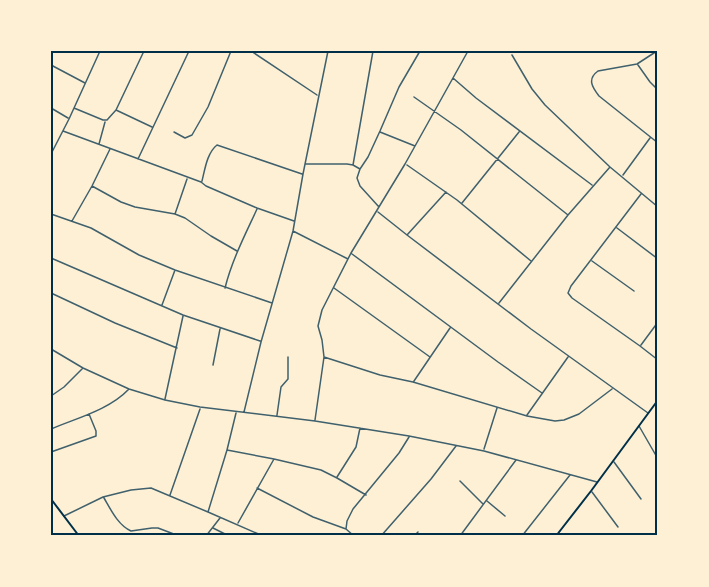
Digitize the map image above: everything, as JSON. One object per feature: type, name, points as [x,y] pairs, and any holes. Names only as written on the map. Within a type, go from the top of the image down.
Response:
[{"type":"main road","points":[[556,536],[658,400]]},
{"type":"main road","points":[[51,499],[79,536]]},
{"type":"street","points":[[51,154],[100,51]]},
{"type":"street","points":[[98,144],[105,121],[116,110],[144,51]]},
{"type":"street","points":[[138,160],[189,51]]},
{"type":"street","points":[[174,132],[185,138],[192,135],[208,107],[231,51]]},
{"type":"street","points":[[251,51],[319,96]]},
{"type":"street","points":[[244,412],[261,342],[293,231],[328,51]]},
{"type":"street","points":[[353,165],[373,51]]},
{"type":"street","points":[[380,208],[358,183],[357,178],[399,87],[420,51]]},
{"type":"street","points":[[315,421],[324,357],[318,326],[319,319],[351,253],[380,208],[468,51]]},
{"type":"street","points":[[657,51],[637,64],[598,71],[591,83],[599,96],[658,143]]},
{"type":"street","points":[[512,55],[545,105],[621,177],[658,207]]},
{"type":"street","points":[[637,64],[658,90]]},
{"type":"street","points":[[51,65],[86,84]]},
{"type":"street","points":[[452,77],[592,185]]},
{"type":"street","points":[[414,97],[461,130],[568,215]]},
{"type":"street","points":[[51,108],[69,119]]},
{"type":"street","points":[[74,108],[105,121]]},
{"type":"street","points":[[116,110],[152,127]]},
{"type":"street","points":[[63,131],[201,182],[257,208],[294,221]]},
{"type":"street","points":[[380,131],[415,146]]},
{"type":"street","points":[[462,204],[520,131]]},
{"type":"street","points":[[621,177],[651,138]]},
{"type":"street","points":[[201,182],[210,154],[216,145],[303,174]]},
{"type":"street","points":[[71,222],[110,149]]},
{"type":"street","points":[[306,164],[353,165],[360,169]]},
{"type":"street","points":[[405,164],[462,204],[532,261]]},
{"type":"street","points":[[499,304],[592,185],[610,167]]},
{"type":"street","points":[[175,214],[188,178]]},
{"type":"street","points":[[92,186],[135,207],[185,218],[237,251]]},
{"type":"street","points":[[406,235],[446,192]]},
{"type":"street","points":[[641,194],[569,290],[569,296],[658,360]]},
{"type":"street","points":[[225,288],[231,265],[257,208]]},
{"type":"street","points":[[377,211],[568,357],[648,413]]},
{"type":"street","points":[[51,214],[91,228],[139,255],[175,270],[272,303]]},
{"type":"street","points":[[616,228],[658,259]]},
{"type":"street","points":[[293,231],[348,260]]},
{"type":"street","points":[[351,253],[542,393]]},
{"type":"street","points":[[51,258],[183,315],[261,342]]},
{"type":"street","points":[[591,260],[634,291]]},
{"type":"street","points":[[162,305],[175,270]]},
{"type":"street","points":[[333,288],[430,357]]},
{"type":"street","points":[[51,293],[115,323],[177,348]]},
{"type":"street","points":[[165,400],[183,315]]},
{"type":"street","points":[[640,346],[658,322]]},
{"type":"street","points":[[413,382],[451,327]]},
{"type":"street","points":[[213,364],[220,328]]},
{"type":"street","points":[[51,349],[83,368],[129,389],[165,400],[200,407],[360,427],[409,436],[484,451],[598,482]]},
{"type":"street","points":[[276,416],[281,387],[288,379],[288,357]]},
{"type":"street","points":[[324,357],[380,375],[552,421],[564,420],[579,414],[613,388]]},
{"type":"street","points":[[527,416],[568,357]]},
{"type":"street","points":[[51,396],[83,368]]},
{"type":"street","points":[[51,429],[114,402],[129,389]]},
{"type":"street","points":[[170,496],[200,407]]},
{"type":"street","points":[[484,451],[497,407]]},
{"type":"street","points":[[208,512],[228,450],[237,412]]},
{"type":"street","points":[[51,452],[96,436],[89,414]]},
{"type":"street","points":[[639,426],[658,459]]},
{"type":"street","points":[[337,478],[356,447],[360,427]]},
{"type":"street","points":[[346,529],[353,509],[399,453],[409,436]]},
{"type":"street","points":[[381,536],[457,446]]},
{"type":"street","points":[[228,450],[321,470],[366,495]]},
{"type":"street","points":[[237,525],[274,459]]},
{"type":"street","points":[[460,536],[516,460]]},
{"type":"street","points":[[614,461],[641,499]]},
{"type":"street","points":[[522,536],[571,474]]},
{"type":"street","points":[[460,481],[484,504]]},
{"type":"street","points":[[63,516],[103,497],[151,488],[263,536]]},
{"type":"street","points":[[256,488],[313,517],[346,529],[354,536]]},
{"type":"street","points":[[591,491],[618,527]]},
{"type":"street","points":[[103,497],[128,530],[158,528],[179,536]]},
{"type":"street","points":[[486,501],[505,516]]},
{"type":"street","points":[[206,536],[221,517]]},
{"type":"street","points":[[212,528],[229,536]]},
{"type":"street","points":[[414,536],[418,532]]}]
